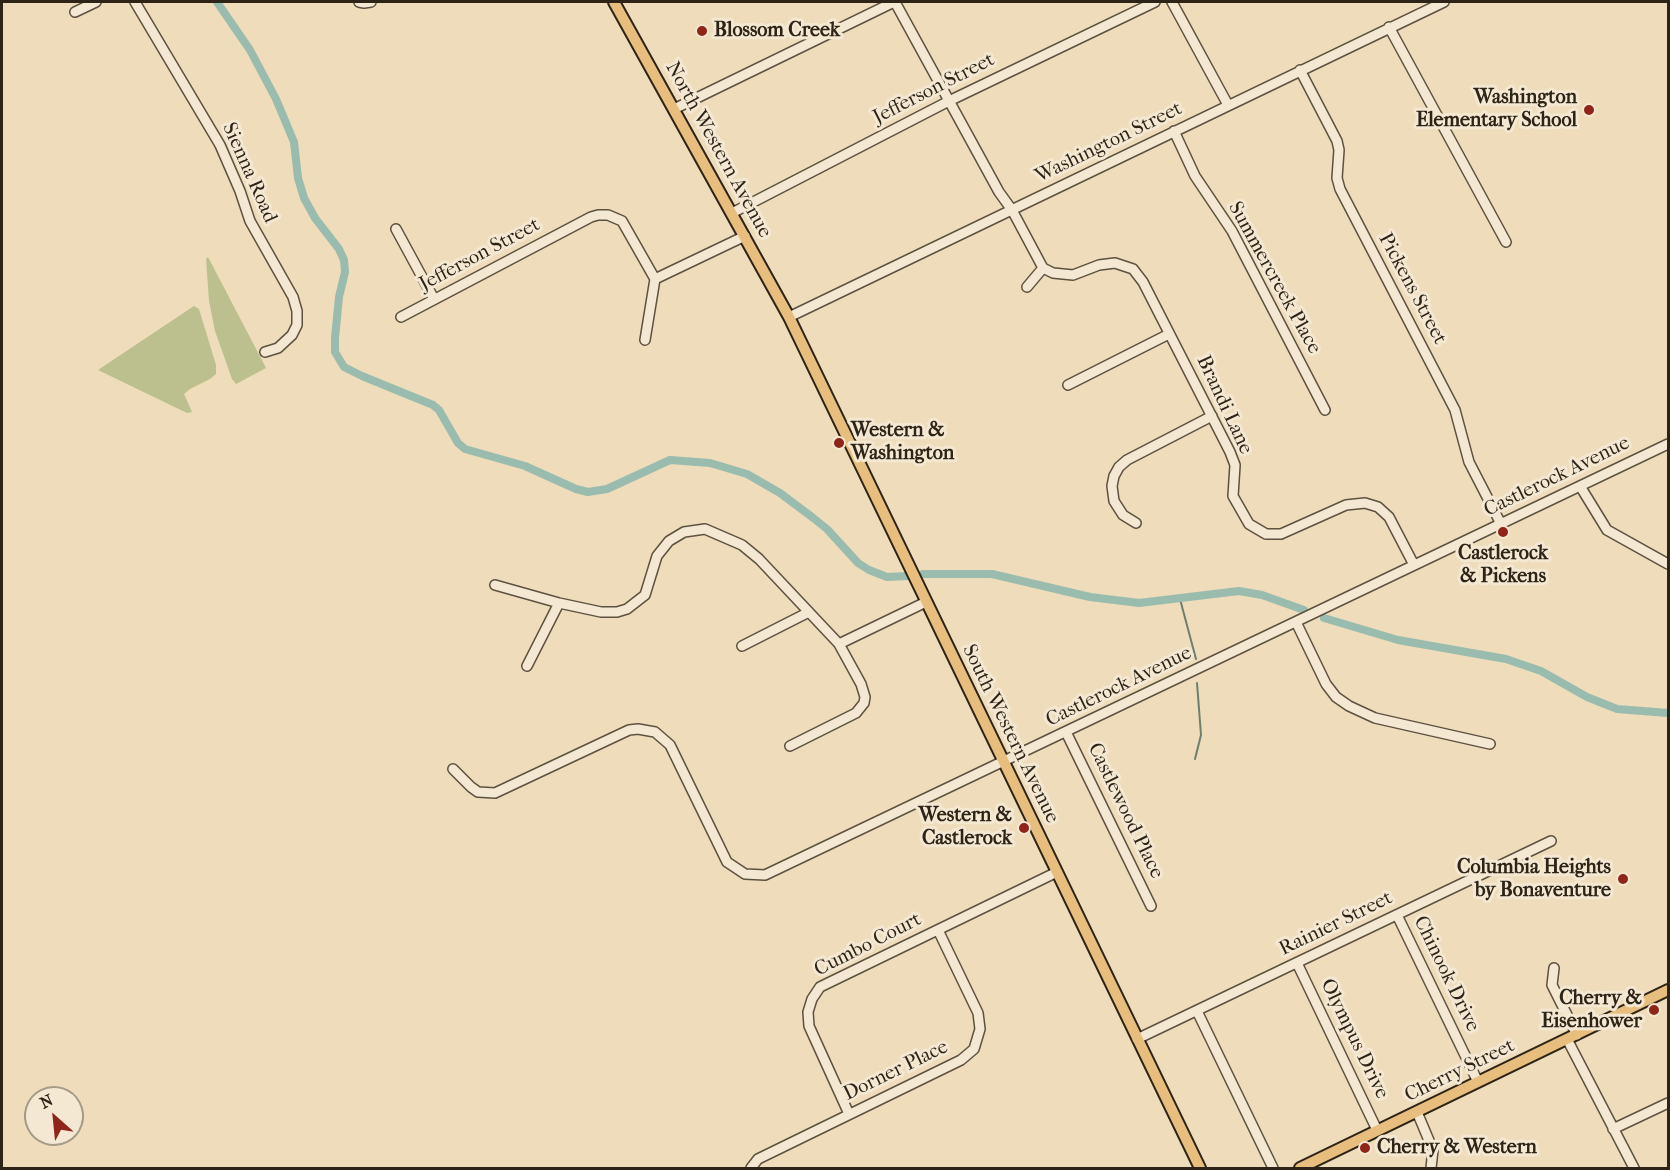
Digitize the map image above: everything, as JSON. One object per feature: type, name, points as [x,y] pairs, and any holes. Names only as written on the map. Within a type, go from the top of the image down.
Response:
[{"type":"main road","name":"North Western Avenue","points":[[614,2],[789,317]]},
{"type":"main road","name":"South Western Avenue","points":[[789,317],[1200,1168]]},
{"type":"main road","name":"Cherry Street","points":[[1300,1168],[1668,990]]},
{"type":"street","points":[[75,12],[96,2]]},
{"type":"street","name":"Sienna Road","points":[[135,2],[219,145],[240,191],[250,221],[293,297],[297,311],[297,326],[292,335],[278,348],[265,352]]},
{"type":"street","points":[[674,109],[895,2],[1043,268],[1027,287]]},
{"type":"street","name":"Jefferson Street","points":[[732,213],[949,101],[1155,2]]},
{"type":"street","points":[[1172,2],[1228,105]]},
{"type":"street","name":"Washington Street","points":[[789,317],[1444,2]]},
{"type":"street","points":[[1389,27],[1506,242]]},
{"type":"street","name":"Pickens Street","points":[[1300,70],[1337,141],[1339,150],[1337,178],[1343,195],[1455,410],[1469,462],[1501,524]]},
{"type":"street","name":"Summercreek Place","points":[[1174,131],[1195,176],[1232,231],[1324,410]]},
{"type":"street","name":"Jefferson Street","points":[[401,317],[598,215],[608,215],[622,221],[655,279]]},
{"type":"street","points":[[396,229],[434,299]]},
{"type":"street","points":[[645,340],[655,279],[745,236]]},
{"type":"street","name":"Brandi Lane","points":[[1043,268],[1053,273],[1073,275],[1110,263],[1130,267],[1143,282],[1234,461],[1233,491],[1236,502],[1244,519],[1254,528],[1266,534],[1281,534],[1346,505],[1365,503],[1378,507],[1389,517],[1414,565]]},
{"type":"street","points":[[1068,385],[1169,334]]},
{"type":"street","points":[[1136,523],[1123,515],[1114,501],[1112,486],[1119,467],[1127,460],[1212,416]]},
{"type":"street","name":"Castlerock Avenue","points":[[453,770],[478,792],[495,793],[629,730],[655,732],[669,745],[727,862],[745,874],[765,875],[1668,444]]},
{"type":"street","points":[[1580,486],[1607,530],[1668,564]]},
{"type":"street","points":[[495,585],[559,603],[609,612],[627,609],[645,595],[657,556],[662,547],[676,535],[705,529],[742,545],[759,559],[839,644],[861,684],[865,697],[864,703],[856,713],[790,746]]},
{"type":"street","points":[[1658,558],[1668,553]]},
{"type":"street","points":[[839,644],[926,602]]},
{"type":"street","points":[[527,666],[559,603]]},
{"type":"street","points":[[742,646],[808,612]]},
{"type":"street","points":[[1296,622],[1326,684],[1336,697],[1348,706],[1375,718],[1490,744]]},
{"type":"street","name":"Castlewood Place","points":[[1066,732],[1151,906]]},
{"type":"street","name":"Rainier Street","points":[[1137,1040],[1551,841]]},
{"type":"street","name":"Cumbo Court","points":[[849,1114],[808,1026],[808,1012],[812,999],[820,987],[1057,872]]},
{"type":"street","name":"Chinook Drive","points":[[1396,915],[1478,1082]]},
{"type":"street","name":"Dorner Place","points":[[751,1168],[758,1159],[961,1060],[974,1049],[980,1029],[978,1013],[938,930]]},
{"type":"street","name":"Olympus Drive","points":[[1297,963],[1377,1130]]},
{"type":"street","points":[[1554,968],[1552,985],[1572,1037],[1613,1129],[1634,1168]]},
{"type":"street","points":[[1197,1011],[1274,1168]]},
{"type":"street","points":[[1613,1129],[1668,1103]]},
{"type":"street","points":[[1417,1112],[1432,1143],[1434,1157],[1431,1168]]},
{"type":"green space","points":[[208,257],[266,368],[236,384],[232,379],[215,331],[209,301],[206,259]]},
{"type":"green space","points":[[194,306],[199,309],[216,365],[216,374],[184,394],[192,412],[187,413],[98,370]]},
{"type":"waterway","points":[[217,2],[250,50],[276,99],[294,142],[298,178],[304,198],[344,260],[345,272],[339,297],[335,338],[335,352],[344,367],[433,405],[439,410],[458,443],[465,449],[525,466],[576,489],[588,492],[607,489],[670,460],[710,463],[747,474],[780,493],[812,517],[827,529],[858,563],[869,570],[887,577],[908,576]]},
{"type":"waterway","points":[[923,574],[992,574],[1090,597],[1139,603],[1239,591],[1262,595],[1304,610]]},
{"type":"waterway","points":[[1180,599],[1196,659]]},
{"type":"waterway","points":[[1324,618],[1398,640],[1506,659],[1541,671],[1587,697],[1617,709],[1668,713]]},
{"type":"waterway","points":[[1195,759],[1201,735],[1197,683]]},
{"type":"place","name":"Blossom Creek","points":[[702,31]]},
{"type":"place","name":"Washington Elementary School","points":[[1589,110]]},
{"type":"place","name":"Western & Washington","points":[[839,443]]},
{"type":"place","name":"Castlerock & Pickens","points":[[1503,532]]},
{"type":"place","name":"Western & Castlerock","points":[[1024,828]]},
{"type":"place","name":"Columbia Heights by Bonaventure","points":[[1623,879]]},
{"type":"place","name":"Cherry & Eisenhower","points":[[1654,1010]]},
{"type":"place","name":"Cherry & Western","points":[[1365,1148]]}]
